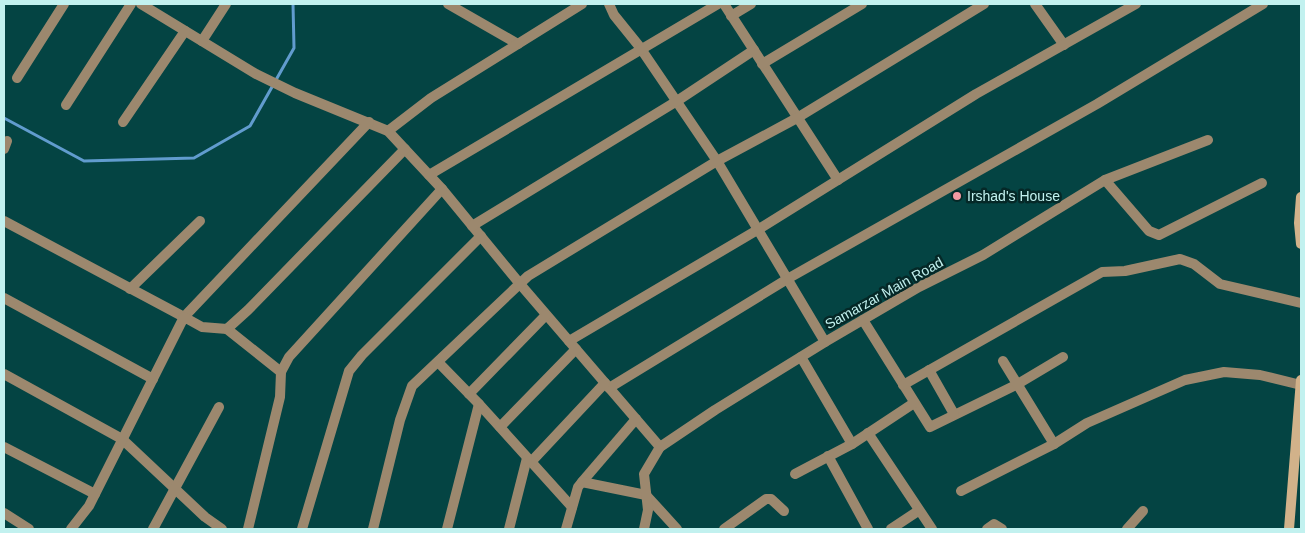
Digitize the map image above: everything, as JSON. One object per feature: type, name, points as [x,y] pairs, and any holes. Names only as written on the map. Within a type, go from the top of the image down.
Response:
[{"type":"main road","points":[[1301,197],[1299,223],[1301,244]]},
{"type":"main road","points":[[1290,529],[1301,380]]},
{"type":"street","points":[[18,78],[64,4]]},
{"type":"street","points":[[66,105],[131,4]]},
{"type":"street","points":[[141,4],[256,74],[295,93],[388,130],[430,175],[546,315],[660,447]]},
{"type":"street","points":[[202,41],[226,4]]},
{"type":"street","points":[[448,4],[518,44]]},
{"type":"street","points":[[609,4],[614,15],[642,50],[717,161],[825,342]]},
{"type":"street","points":[[430,175],[718,4]]},
{"type":"street","points":[[724,4],[796,118],[838,180]]},
{"type":"street","points":[[732,16],[751,4]]},
{"type":"street","points":[[762,64],[862,4]]},
{"type":"street","points":[[373,529],[400,420],[412,386],[528,276],[717,161],[796,118],[984,4]]},
{"type":"street","points":[[1035,4],[1064,45]]},
{"type":"street","points":[[500,427],[572,345],[976,94],[1136,4]]},
{"type":"street","points":[[509,529],[529,460],[607,385],[788,278],[1097,104],[1263,4]]},
{"type":"street","points":[[388,130],[431,98],[518,44],[575,5]]},
{"type":"street","points":[[123,122],[185,31]]},
{"type":"street","points":[[472,226],[677,101],[754,50]]},
{"type":"street","points":[[71,529],[95,494],[184,318],[369,122]]},
{"type":"street","name":"Samarzar Main Road","points":[[644,529],[648,510],[644,474],[660,447],[714,410],[825,342],[919,287],[984,255],[1106,180],[1208,140]]},
{"type":"street","points":[[227,329],[248,310],[405,149]]},
{"type":"street","points":[[1106,180],[1149,232],[1159,235],[1262,183]]},
{"type":"street","points":[[248,529],[280,397],[281,372],[289,357],[442,189]]},
{"type":"street","points":[[4,221],[202,327],[227,329],[281,372]]},
{"type":"street","points":[[130,289],[200,221]]},
{"type":"street","points":[[302,529],[349,371],[362,355],[481,236]]},
{"type":"street","points":[[903,384],[1102,272],[1125,271],[1180,259],[1194,264],[1220,284],[1301,303]]},
{"type":"street","points":[[4,298],[153,379]]},
{"type":"street","points":[[469,394],[546,315]]},
{"type":"street","points":[[863,320],[930,427],[1016,384],[1063,357]]},
{"type":"street","points":[[801,358],[852,444]]},
{"type":"street","points":[[1003,361],[1054,444]]},
{"type":"street","points":[[438,362],[480,404],[572,507]]},
{"type":"street","points":[[929,370],[954,414]]},
{"type":"street","points":[[961,491],[1054,444],[1087,424],[1186,380],[1224,372],[1260,375],[1301,385]]},
{"type":"street","points":[[4,374],[122,439],[174,488],[222,529]]},
{"type":"street","points":[[795,474],[852,444],[914,403]]},
{"type":"street","points":[[447,529],[480,404]]},
{"type":"street","points":[[153,529],[219,407]]},
{"type":"street","points":[[566,529],[578,486],[636,419]]},
{"type":"street","points":[[868,433],[918,511],[932,529]]},
{"type":"street","points":[[4,447],[95,494]]},
{"type":"street","points":[[828,456],[868,529]]},
{"type":"street","points":[[582,482],[646,495],[677,529]]},
{"type":"street","points":[[724,529],[766,498],[771,499],[784,511]]},
{"type":"street","points":[[891,529],[918,511]]},
{"type":"street","points":[[1127,529],[1143,511]]},
{"type":"street","points":[[4,513],[29,529]]},
{"type":"street","points":[[987,529],[994,524],[1002,529]]},
{"type":"waterway","points":[[4,118],[84,161],[194,158],[250,126],[294,48],[293,4]]},
{"type":"place","name":"Irshad's House","points":[[957,196]]}]
